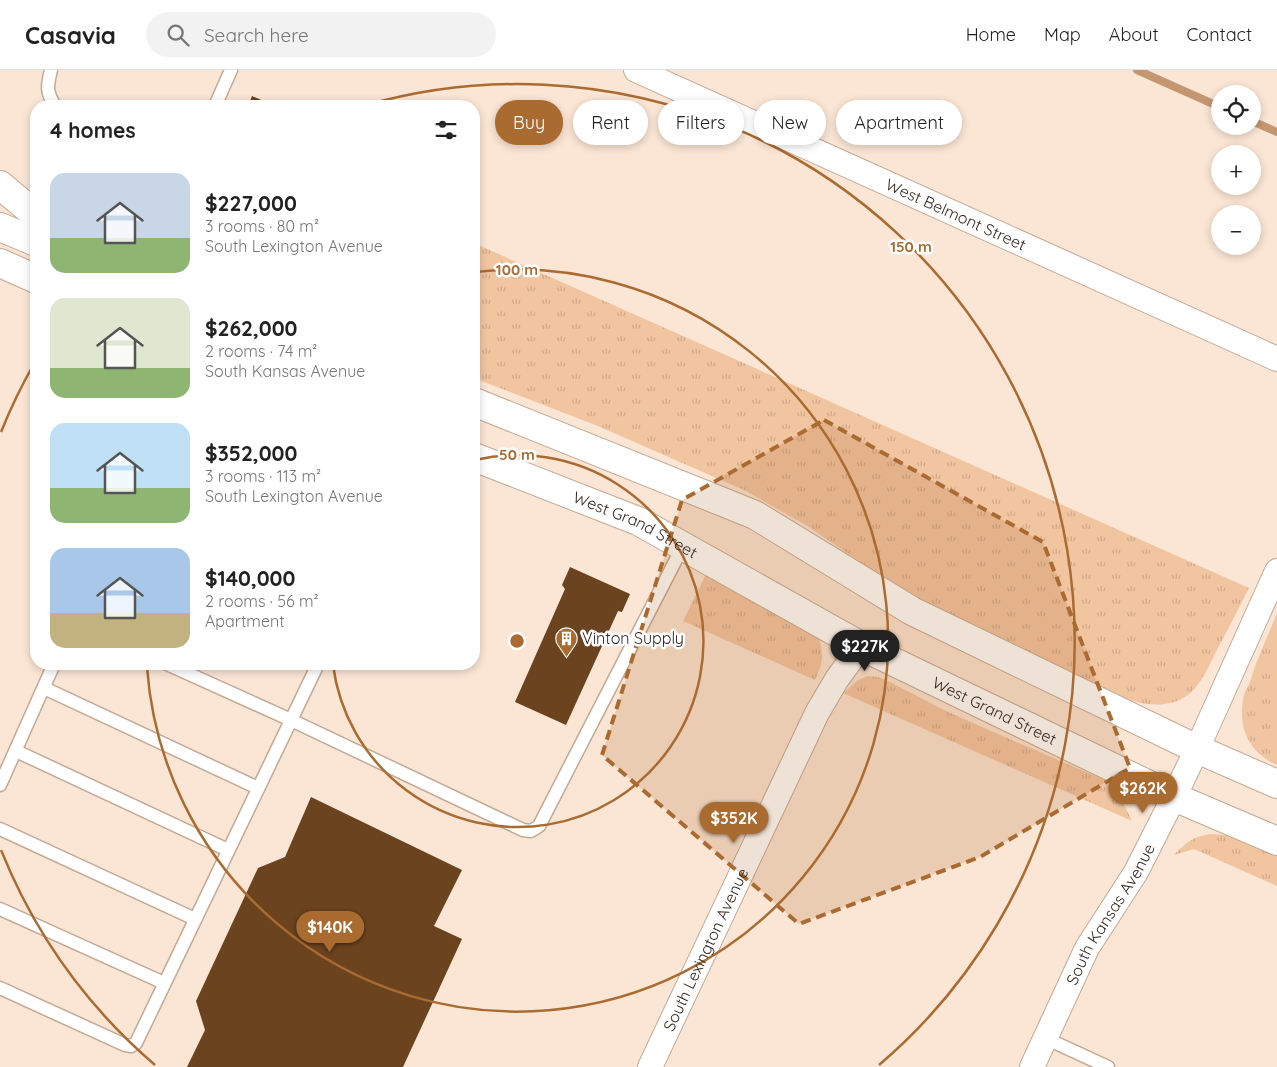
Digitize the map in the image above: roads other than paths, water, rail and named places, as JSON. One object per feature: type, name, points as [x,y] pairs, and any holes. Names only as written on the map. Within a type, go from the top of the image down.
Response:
[{"type":"main road","points":[[0,185],[30,210]]},
{"type":"main road","points":[[0,227],[30,240]]},
{"type":"main road","points":[[0,263],[30,276]]},
{"type":"main road","points":[[480,404],[755,515],[912,611],[1197,749],[1277,784]]},
{"type":"main road","name":"West Grand Street","points":[[480,459],[638,521],[861,646],[1174,796],[1277,841]]},
{"type":"street","name":"West Belmont Street","points":[[636,70],[1277,359]]},
{"type":"street","name":"South Kansas Avenue","points":[[1032,1067],[1087,948],[1136,872],[1174,796],[1277,571]]},
{"type":"street","name":"South Lexington Avenue","points":[[650,1067],[817,714],[837,679],[861,646]]},
{"type":"lane","points":[[51,70],[47,85],[48,96],[51,100]]},
{"type":"lane","points":[[218,100],[231,70]]},
{"type":"lane","points":[[180,670],[291,720],[523,830],[531,831],[539,826],[683,546]]},
{"type":"lane","points":[[0,785],[52,670]]},
{"type":"lane","points":[[0,988],[125,1045],[131,1046],[136,1043],[315,670]]},
{"type":"lane","points":[[44,688],[258,788]]},
{"type":"lane","points":[[16,751],[228,850]]},
{"type":"lane","points":[[0,829],[195,918]]},
{"type":"lane","points":[[0,909],[164,983]]},
{"type":"lane","points":[[1045,1038],[1108,1067]]},
{"type":"waterway","points":[[1137,70],[1211,103]]},
{"type":"waterway","points":[[1261,125],[1277,132]]},
{"type":"place","name":"Vinton Supply","points":[[566,657]]}]
